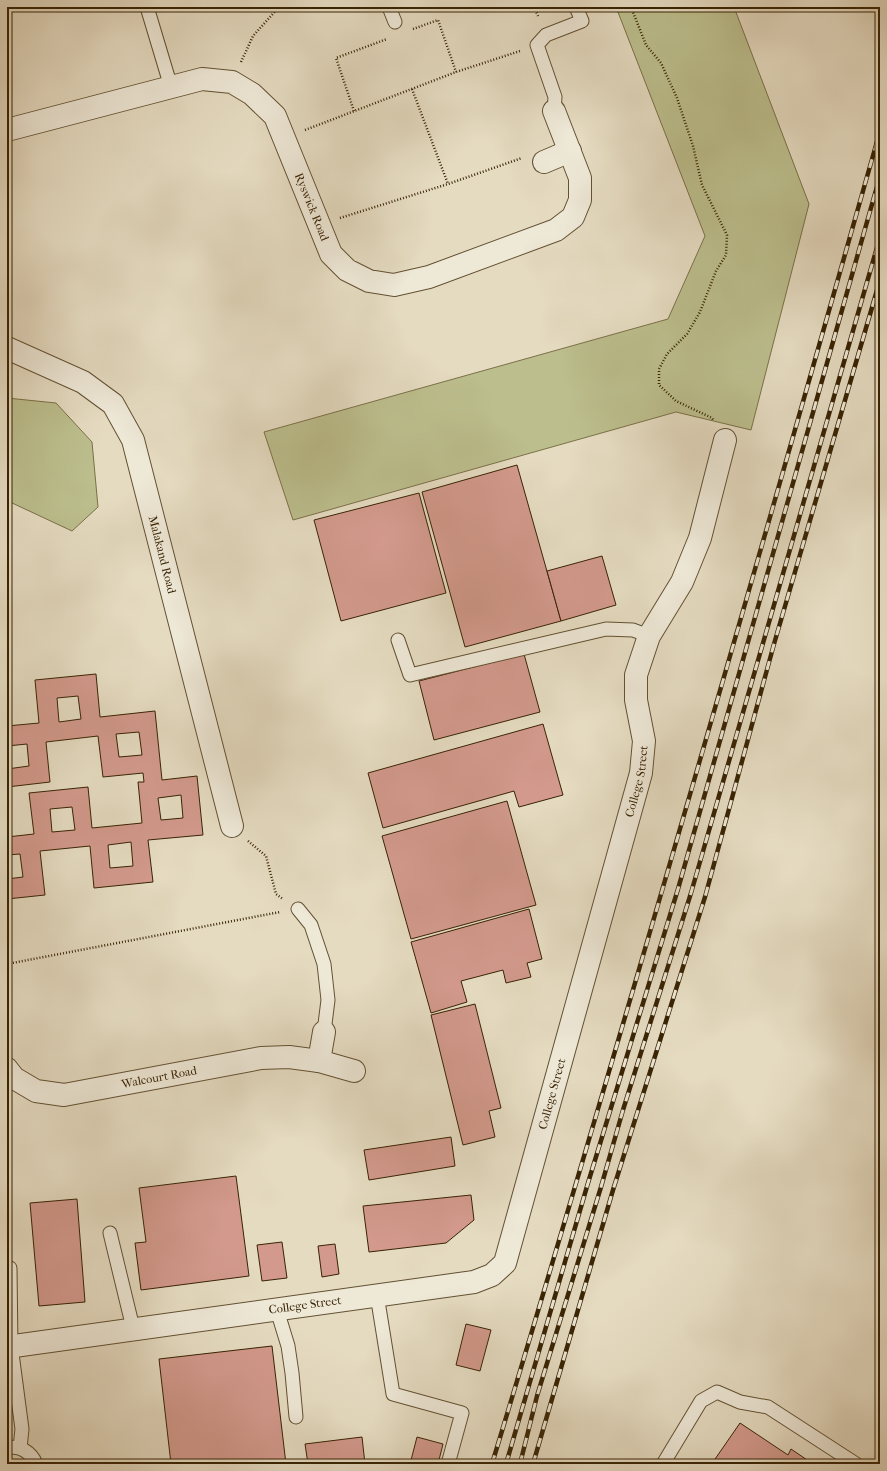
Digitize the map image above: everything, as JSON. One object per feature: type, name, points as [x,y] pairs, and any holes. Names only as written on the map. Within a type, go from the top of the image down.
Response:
[{"type":"street","name":"Ryswick Road","points":[[7,130],[202,79],[232,82],[252,94],[275,116],[331,254],[347,270],[369,281],[394,285],[429,277],[556,230],[572,217],[580,200],[580,178],[554,111]]},
{"type":"street","points":[[544,162],[570,151]]},
{"type":"street","name":"Malakand Road","points":[[7,348],[83,382],[113,404],[133,440],[232,826]]},
{"type":"street","name":"College Street","points":[[9,1346],[474,1282],[492,1276],[505,1263],[641,773],[644,741],[636,700],[636,675],[649,636],[682,582],[700,538],[725,440]]},
{"type":"street","points":[[319,1061],[324,1032]]},
{"type":"street","name":"Walcourt Road","points":[[7,1069],[14,1078],[36,1091],[64,1095],[261,1058],[289,1057],[319,1061],[354,1071]]},
{"type":"lane","points":[[147,7],[171,87]]},
{"type":"lane","points":[[389,7],[395,22]]},
{"type":"lane","points":[[554,111],[555,97],[537,45],[546,35],[582,21],[576,7]]},
{"type":"lane","points":[[398,640],[410,676],[606,629],[633,630],[649,636]]},
{"type":"lane","points":[[298,909],[311,925],[324,964],[328,1000],[324,1032]]},
{"type":"lane","points":[[110,1233],[133,1328]]},
{"type":"lane","points":[[10,1268],[9,1346],[22,1429],[20,1448]]},
{"type":"lane","points":[[377,1295],[393,1394],[462,1413],[448,1464]]},
{"type":"lane","points":[[277,1310],[288,1346],[296,1416]]},
{"type":"lane","points":[[663,1464],[701,1402],[717,1392],[740,1402],[768,1407],[856,1464]]},
{"type":"lane","points":[[7,1448],[20,1448],[32,1456],[36,1464]]},
{"type":"path","points":[[232,82],[253,36],[279,7]]},
{"type":"path","points":[[631,7],[646,45],[661,63],[677,98],[702,185],[727,235],[726,255],[716,271],[700,312],[687,334],[667,354],[659,369],[659,385],[676,401],[712,418],[725,440]]},
{"type":"path","points":[[412,30],[438,20],[456,72]]},
{"type":"path","points":[[354,111],[336,58],[392,37]]},
{"type":"path","points":[[284,138],[456,72],[537,45]]},
{"type":"path","points":[[412,89],[448,184]]},
{"type":"path","points":[[319,225],[448,184],[533,154],[544,162]]},
{"type":"path","points":[[232,826],[266,856],[276,894],[298,909]]},
{"type":"path","points":[[7,964],[298,909]]},
{"type":"green space","points":[[616,7],[734,7],[809,204],[751,430],[676,412],[293,520],[264,432],[668,319],[705,236]]},
{"type":"green space","points":[[7,398],[56,403],[92,442],[98,507],[72,531],[10,502],[7,494]]},
{"type":"building","points":[[517,465],[561,621],[465,647],[422,492]]},
{"type":"building","points":[[419,493],[446,593],[341,621],[314,520]]},
{"type":"building","points":[[602,556],[616,605],[561,621],[547,571]]},
{"type":"building","points":[[524,654],[540,712],[434,740],[419,681]]},
{"type":"building","points":[[96,674],[100,717],[155,711],[162,780],[197,776],[203,835],[148,840],[153,882],[94,888],[90,846],[40,851],[45,895],[7,899],[7,879],[23,877],[20,854],[7,855],[7,837],[34,834],[29,793],[88,787],[92,828],[142,823],[138,782],[144,782],[143,773],[103,777],[98,736],[46,742],[50,782],[7,787],[7,769],[29,766],[27,744],[7,746],[7,726],[39,723],[35,680]],"holes":[[[78,696],[81,719],[59,722],[57,698]],[[139,732],[142,755],[119,757],[116,734]],[[181,795],[183,818],[161,820],[158,798]],[[72,807],[75,830],[52,832],[50,809]],[[131,842],[133,866],[110,868],[108,845]]]},
{"type":"building","points":[[543,724],[563,795],[519,807],[514,791],[383,828],[368,773]]},
{"type":"building","points":[[507,801],[536,905],[411,939],[382,836]]},
{"type":"building","points":[[529,909],[542,959],[527,963],[531,977],[506,983],[503,970],[461,981],[467,1002],[431,1013],[411,942]]},
{"type":"building","points":[[475,1004],[501,1108],[489,1111],[495,1137],[463,1145],[431,1015]]},
{"type":"building","points":[[451,1137],[455,1166],[369,1180],[364,1150]]},
{"type":"building","points":[[236,1176],[249,1276],[141,1290],[135,1243],[146,1242],[139,1188]]},
{"type":"building","points":[[471,1195],[474,1220],[446,1243],[369,1252],[363,1206]]},
{"type":"building","points":[[77,1199],[85,1302],[39,1306],[30,1203]]},
{"type":"building","points":[[282,1242],[287,1278],[262,1281],[257,1245]]},
{"type":"building","points":[[335,1244],[339,1274],[322,1277],[318,1246]]},
{"type":"building","points":[[466,1324],[491,1330],[480,1371],[456,1365]]},
{"type":"building","points":[[272,1346],[286,1464],[171,1464],[159,1359]]},
{"type":"building","points":[[740,1423],[788,1455],[791,1449],[813,1464],[716,1464],[713,1462]]},
{"type":"building","points":[[362,1437],[365,1464],[308,1464],[305,1444]]},
{"type":"building","points":[[417,1437],[443,1444],[438,1464],[410,1464]]},
{"type":"railway","points":[[492,1464],[689,798],[880,131]]},
{"type":"railway","points":[[506,1464],[588,1183],[678,889],[880,176]]},
{"type":"railway","points":[[520,1464],[537,1396],[623,1110],[691,893],[880,237]]},
{"type":"railway","points":[[533,1464],[613,1190],[705,897],[774,644],[880,280]]}]
